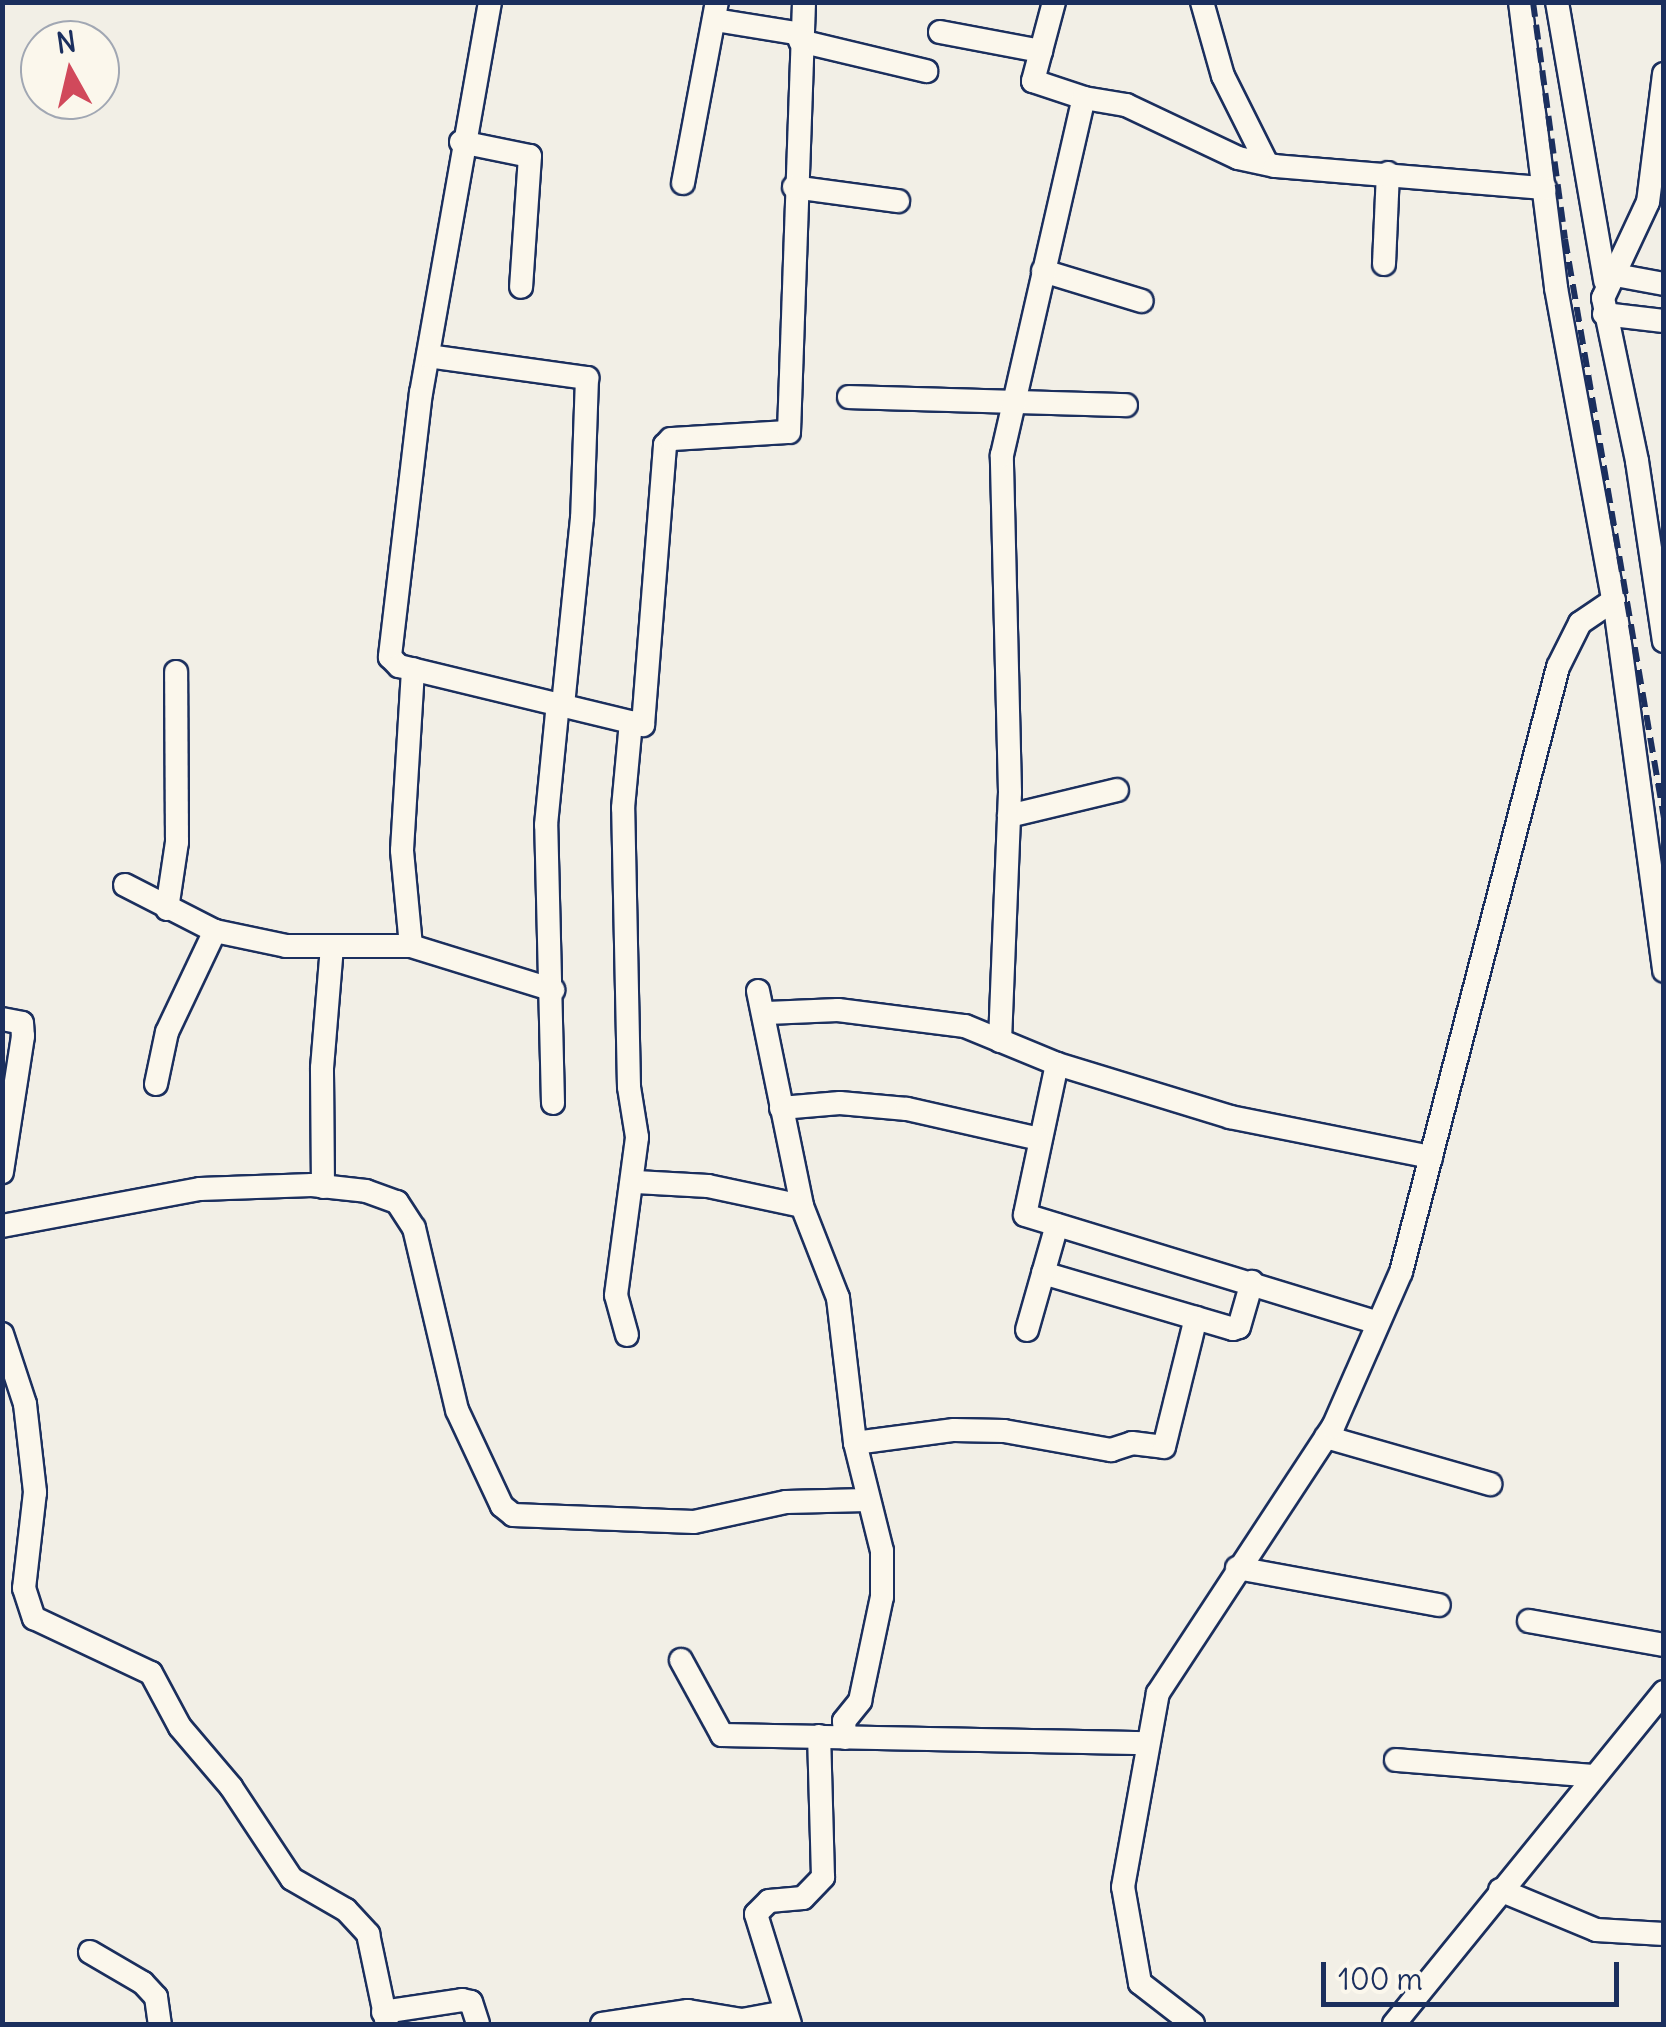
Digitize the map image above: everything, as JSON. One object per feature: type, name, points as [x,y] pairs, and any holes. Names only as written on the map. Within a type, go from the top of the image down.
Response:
[{"type":"street","points":[[490,2],[461,142],[428,356],[390,657],[413,669],[631,722],[648,721],[665,445],[671,439],[788,432],[794,187],[804,2]]},
{"type":"street","points":[[1054,2],[1033,81],[1084,98],[1126,105],[1238,158],[1266,164],[1545,188]]},
{"type":"street","points":[[1202,2],[1223,76],[1266,164]]},
{"type":"street","points":[[1520,2],[1556,288],[1614,600],[1664,971]]},
{"type":"street","points":[[1558,2],[1608,278],[1604,314],[1637,461],[1664,640]]},
{"type":"street","points":[[682,183],[716,11],[926,71]]},
{"type":"street","points":[[940,32],[1041,51]]},
{"type":"street","points":[[1608,278],[1639,233],[1659,167],[1664,74]]},
{"type":"street","points":[[1000,1041],[1009,816],[1002,455],[1084,98]]},
{"type":"street","points":[[461,142],[530,156],[522,287]]},
{"type":"street","points":[[1384,264],[1388,172]]},
{"type":"street","points":[[794,187],[898,201]]},
{"type":"street","points":[[1043,271],[1142,301]]},
{"type":"street","points":[[1608,278],[1664,284]]},
{"type":"street","points":[[1604,314],[1664,321]]},
{"type":"street","points":[[428,356],[587,378],[582,518],[546,826],[553,1103]]},
{"type":"street","points":[[849,397],[1126,405]]},
{"type":"street","points":[[1194,2024],[1140,1983],[1123,1887],[1158,1694],[1326,1437],[1401,1272],[1558,667],[1580,622],[1614,600]]},
{"type":"street","points":[[411,946],[402,850],[413,669]]},
{"type":"street","points":[[167,909],[177,842],[176,672]]},
{"type":"street","points":[[627,1335],[616,1294],[636,1182],[624,808],[631,722]]},
{"type":"street","points":[[1009,816],[1118,790]]},
{"type":"street","points":[[125,884],[216,931],[286,946],[411,946],[553,990]]},
{"type":"street","points":[[156,1084],[167,1032],[216,931]]},
{"type":"street","points":[[323,1186],[322,1068],[332,946]]},
{"type":"street","points":[[845,1738],[844,1721],[860,1701],[882,1597],[882,1551],[855,1442],[838,1298],[802,1206],[797,1155],[781,1108],[763,1002],[965,1026],[1057,1064],[1230,1118],[1431,1157]]},
{"type":"street","points":[[2,1019],[22,1023],[23,1036],[2,1172]]},
{"type":"street","points":[[1057,1064],[1022,1207],[1025,1215],[1378,1323]]},
{"type":"street","points":[[781,1108],[840,1103],[906,1109],[1039,1139]]},
{"type":"street","points":[[636,1182],[708,1186],[802,1206]]},
{"type":"street","points":[[2,1226],[200,1189],[323,1186],[397,1202],[414,1228],[458,1410],[502,1506],[513,1515],[655,1515],[694,1522],[786,1502],[868,1500]]},
{"type":"street","points":[[1027,1330],[1058,1224]]},
{"type":"street","points":[[1044,1273],[1239,1327],[1252,1282]]},
{"type":"street","points":[[855,1442],[954,1430],[1004,1431],[1111,1450],[1132,1443],[1164,1447],[1196,1318]]},
{"type":"street","points":[[2,1334],[27,1422],[34,1492],[24,1588],[34,1618],[151,1673],[180,1727],[231,1787],[292,1879],[346,1910],[368,1934],[385,2018],[462,2000],[471,2002],[478,2024]]},
{"type":"street","points":[[1326,1437],[1490,1484]]},
{"type":"street","points":[[1237,1568],[1439,1605]]},
{"type":"street","points":[[1529,1621],[1664,1645]]},
{"type":"street","points":[[681,1660],[722,1735],[1148,1743]]},
{"type":"street","points":[[1394,2024],[1664,1692]]},
{"type":"street","points":[[602,2024],[688,2011],[742,2020],[788,2018],[756,1914],[769,1901],[803,1898],[823,1877],[819,1736]]},
{"type":"street","points":[[1396,1760],[1594,1776]]},
{"type":"street","points":[[1500,1890],[1596,1930],[1664,1934]]},
{"type":"street","points":[[90,1952],[144,1983],[156,1997],[160,2024]]},
{"type":"railway","points":[[1533,2],[1565,239],[1664,818]]}]
